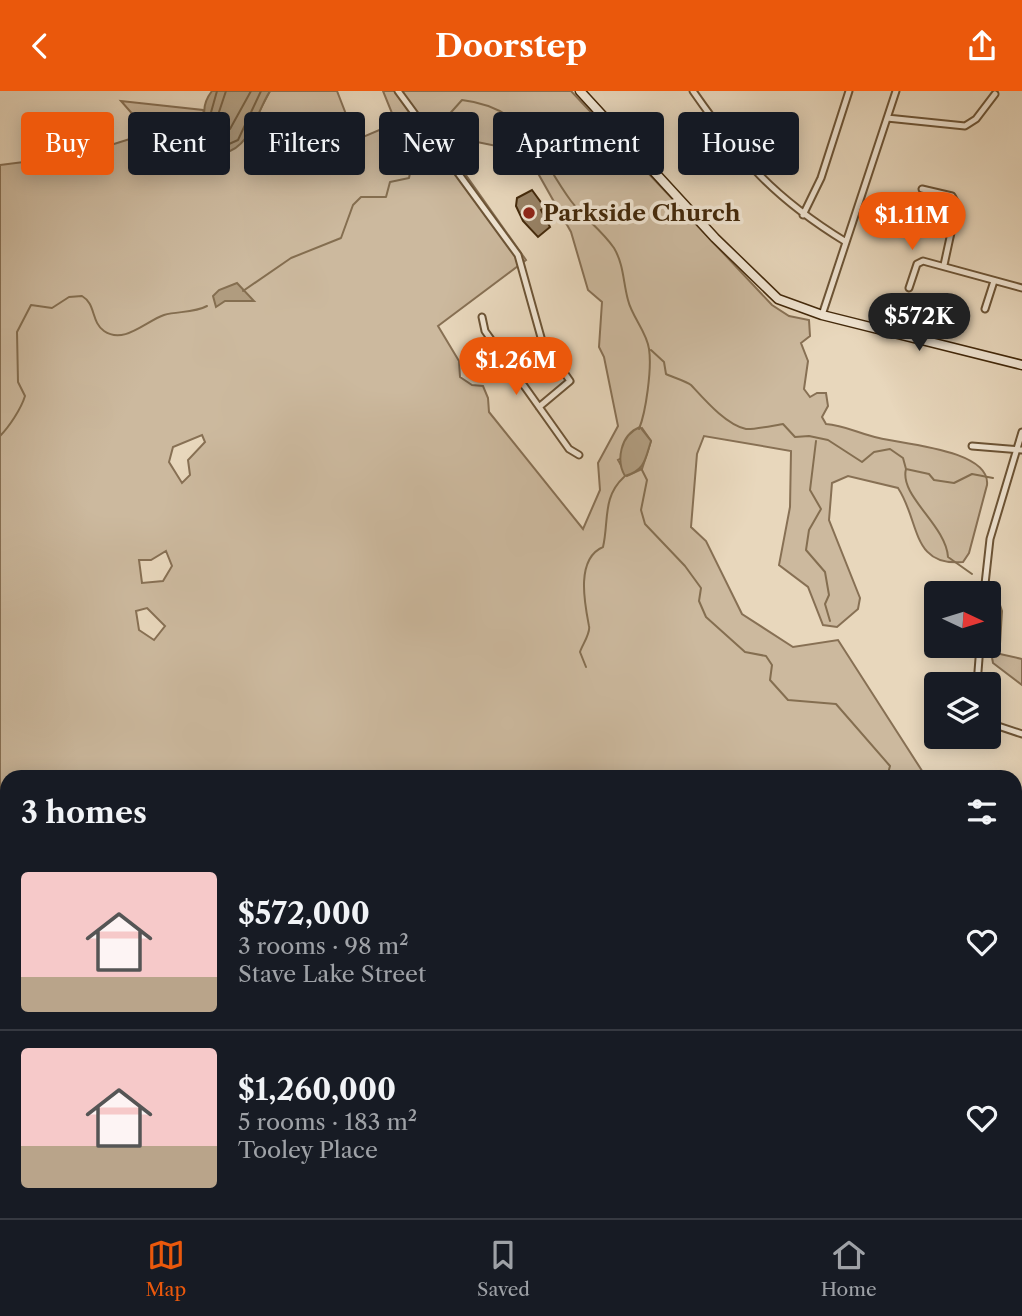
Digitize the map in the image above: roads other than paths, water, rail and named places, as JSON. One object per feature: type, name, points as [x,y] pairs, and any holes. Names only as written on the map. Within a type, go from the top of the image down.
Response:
[{"type":"main road","points":[[580,91],[715,238],[769,292],[785,303],[822,315],[1022,365]]},
{"type":"street","points":[[398,91],[523,266],[542,341],[570,381],[538,407]]},
{"type":"street","points":[[693,91],[739,154],[775,193],[803,215],[846,242]]},
{"type":"street","points":[[803,215],[821,178],[849,91]]},
{"type":"street","points":[[822,315],[896,91]]},
{"type":"street","points":[[887,118],[965,126],[976,119],[995,94]]},
{"type":"street","points":[[922,189],[952,196],[957,205],[944,265]]},
{"type":"street","points":[[909,288],[916,264],[923,261],[1022,288]]},
{"type":"street","points":[[985,310],[994,281]]},
{"type":"street","points":[[482,317],[485,331],[538,407],[569,449],[579,455]]},
{"type":"street","points":[[985,581],[990,539],[1020,450],[1022,432]]},
{"type":"street","points":[[972,446],[1020,450]]},
{"type":"street","points":[[1001,727],[1022,734]]},
{"type":"water","points":[[212,91],[270,91],[259,112],[244,112],[244,140],[230,151],[230,112],[204,112]]},
{"type":"water","points":[[237,283],[254,301],[225,301],[216,307],[213,296],[219,290]]},
{"type":"water","points":[[640,427],[651,441],[643,463],[637,471],[625,476],[621,463],[624,442]]},
{"type":"waterway","points":[[451,112],[462,100],[485,105],[517,123],[539,150],[571,201],[614,248],[622,267],[630,306],[649,349],[648,390],[639,429]]},
{"type":"waterway","points":[[243,291],[291,258],[341,238],[353,205],[361,197],[386,197],[390,182],[409,178],[410,175]]},
{"type":"waterway","points":[[0,436],[25,396],[18,382],[17,332],[31,305],[52,308],[69,297],[82,296],[90,304],[100,327],[112,335],[127,334],[164,315],[207,306]]},
{"type":"waterway","points":[[651,350],[664,362],[666,374],[691,385],[716,411],[738,427],[749,429],[783,424],[795,437],[809,436],[828,440],[862,462],[874,452],[890,449],[903,458],[906,469],[929,474],[934,480],[954,483],[972,474],[993,478]]},
{"type":"waterway","points":[[816,441],[810,490],[821,509],[809,530],[806,550],[825,572],[829,595],[825,604],[830,621]]},
{"type":"waterway","points":[[641,468],[647,480],[641,510],[645,524],[685,566],[701,588],[699,601],[706,617],[745,652],[766,656],[772,665],[770,680],[788,700],[836,704],[890,766],[889,770]]},
{"type":"waterway","points":[[906,469],[909,490],[940,534],[948,557],[972,574]]},
{"type":"waterway","points":[[586,667],[580,652],[589,629],[584,595],[585,572],[588,561],[603,547],[609,501],[624,477]]},
{"type":"waterway","points":[[1001,608],[1001,628]]},
{"type":"place","name":"Parkside Church","points":[[529,213]]}]
